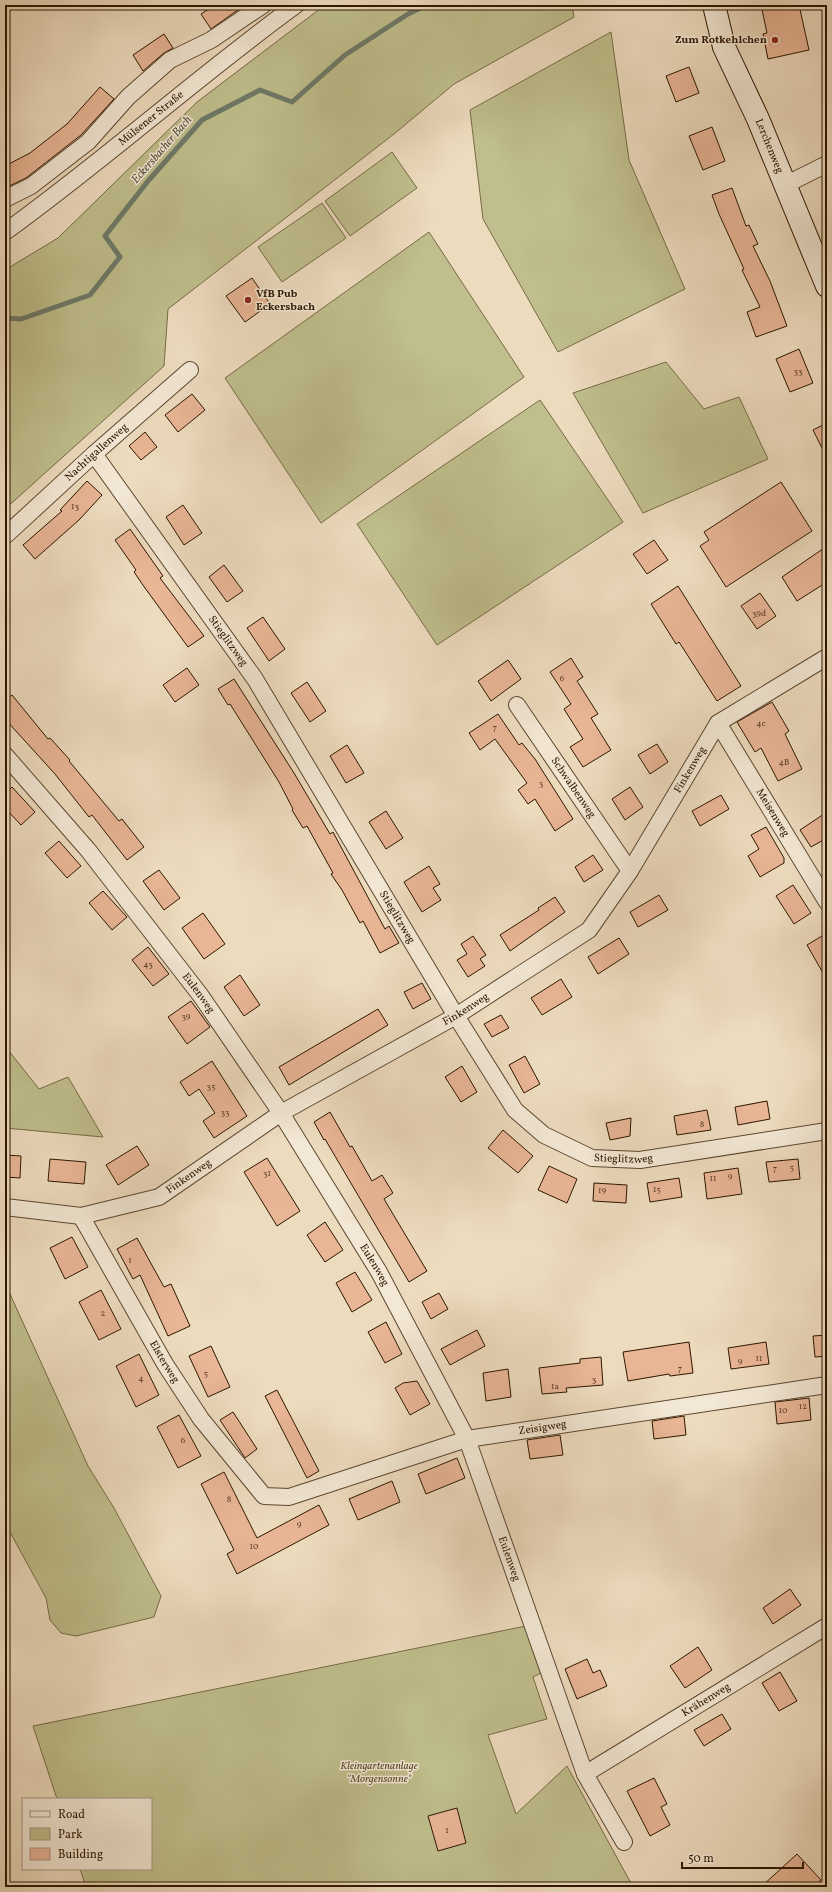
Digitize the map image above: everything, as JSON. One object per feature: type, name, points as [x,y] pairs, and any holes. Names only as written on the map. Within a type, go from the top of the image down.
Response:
[{"type":"street","points":[[5,199],[31,186],[88,142],[128,97],[170,60],[211,40],[263,5]]},
{"type":"street","name":"Mülsener Straße","points":[[5,232],[54,196],[248,40],[296,5]]},
{"type":"street","name":"Lerchenweg","points":[[714,5],[724,47],[758,119],[827,286]]},
{"type":"street","points":[[785,184],[827,164]]},
{"type":"street","name":"Nachtigallenweg","points":[[5,536],[94,454],[190,370]]},
{"type":"street","name":"Stieglitzweg","points":[[94,454],[255,679],[456,1016],[515,1110],[544,1135],[592,1158],[640,1160],[827,1131]]},
{"type":"street","name":"Finkenweg","points":[[5,1207],[81,1216],[159,1197],[281,1113],[456,1016],[589,930],[630,870],[718,724],[827,657]]},
{"type":"street","name":"Schwalbenweg","points":[[517,705],[630,870]]},
{"type":"street","name":"Meisenweg","points":[[718,724],[827,902]]},
{"type":"street","name":"Eulenweg","points":[[5,755],[88,850],[191,983],[281,1113],[379,1272],[467,1439],[585,1774],[624,1842]]},
{"type":"street","name":"Elsterweg","points":[[81,1216],[164,1364],[201,1419],[264,1496]]},
{"type":"street","name":"Zeisigweg","points":[[264,1496],[289,1497],[467,1439],[827,1385]]},
{"type":"street","name":"Krähenweg","points":[[585,1774],[827,1626]]},
{"type":"green space","points":[[325,5],[359,5],[362,9],[368,5],[572,5],[574,17],[454,84],[394,134],[168,309],[164,366],[5,509],[5,270],[58,238],[197,102]]},
{"type":"green space","points":[[611,32],[629,160],[685,289],[558,352],[483,219],[470,110]]},
{"type":"green space","points":[[392,152],[417,188],[350,236],[325,201]]},
{"type":"green space","points":[[322,203],[346,238],[282,282],[258,247]]},
{"type":"green space","points":[[429,232],[524,377],[321,523],[225,378]]},
{"type":"green space","points":[[666,362],[704,409],[739,397],[768,459],[643,513],[573,393]]},
{"type":"green space","points":[[540,400],[623,522],[437,645],[357,524]]},
{"type":"green space","points":[[5,1046],[39,1089],[68,1077],[103,1137],[5,1128]]},
{"type":"green space","points":[[5,1283],[88,1466],[114,1508],[161,1596],[154,1617],[76,1636],[61,1633],[50,1620],[46,1598],[5,1523]]},
{"type":"green space","name":"Kleingartenanlage \"Morgensonne\"","points":[[526,1626],[541,1673],[533,1677],[547,1719],[488,1735],[516,1814],[567,1766],[633,1887],[86,1887],[80,1870],[152,1870],[152,1798],[57,1798],[33,1726]]},
{"type":"building","points":[[215,5],[241,5],[242,7],[211,29],[201,14]]},
{"type":"building","points":[[761,5],[799,5],[809,50],[768,59],[763,34],[767,33]]},
{"type":"building","points":[[164,34],[173,48],[164,53],[143,71],[133,55]]},
{"type":"building","points":[[689,67],[699,93],[676,102],[666,76]]},
{"type":"building","points":[[100,87],[114,99],[81,135],[26,178],[5,188],[5,166],[30,153],[67,124]]},
{"type":"building","points":[[712,127],[725,161],[703,170],[689,136]]},
{"type":"building","points":[[732,188],[746,226],[749,225],[758,244],[753,246],[770,281],[787,326],[756,337],[747,312],[760,307],[742,270],[744,269],[712,195]]},
{"type":"building","name":"VfB Pub Eckersbach","points":[[252,278],[270,304],[245,322],[226,296]]},
{"type":"building","points":[[799,349],[813,383],[790,392],[776,359]]},
{"type":"building","points":[[192,394],[205,410],[178,432],[165,415]]},
{"type":"building","points":[[827,423],[827,458],[813,430]]},
{"type":"building","points":[[145,432],[157,447],[141,460],[129,446]]},
{"type":"building","points":[[87,481],[102,495],[79,520],[35,559],[23,545],[62,511],[60,510]]},
{"type":"building","points":[[781,482],[812,531],[726,587],[700,546],[709,540],[704,532]]},
{"type":"building","points":[[183,505],[202,533],[184,545],[166,517]]},
{"type":"building","points":[[130,529],[163,576],[160,578],[204,636],[188,647],[134,572],[136,570],[115,540]]},
{"type":"building","points":[[654,540],[668,560],[647,574],[633,554]]},
{"type":"building","points":[[827,546],[827,582],[797,601],[782,577]]},
{"type":"building","points":[[224,565],[243,591],[227,602],[209,577]]},
{"type":"building","points":[[678,586],[741,686],[717,701],[679,642],[676,644],[651,604]]},
{"type":"building","points":[[760,593],[776,616],[757,629],[741,606]]},
{"type":"building","points":[[263,617],[285,649],[269,661],[247,628]]},
{"type":"building","points":[[571,658],[583,677],[577,681],[598,714],[591,718],[611,750],[583,767],[570,747],[583,739],[564,709],[571,704],[550,672]]},
{"type":"building","points":[[508,660],[521,679],[491,701],[478,681]]},
{"type":"building","points":[[187,668],[199,685],[175,702],[163,685]]},
{"type":"building","points":[[234,679],[294,773],[330,834],[333,832],[385,929],[389,926],[399,943],[380,953],[363,921],[360,923],[342,890],[331,874],[333,873],[307,826],[303,828],[292,810],[293,809],[279,782],[230,704],[228,705],[218,689]]},
{"type":"building","points":[[307,682],[326,711],[310,722],[291,693]]},
{"type":"building","points":[[12,695],[48,739],[50,738],[70,760],[69,761],[119,821],[122,819],[144,847],[127,860],[92,815],[89,817],[55,774],[5,719],[5,701]]},
{"type":"building","points":[[772,702],[789,731],[785,734],[802,769],[778,781],[761,748],[755,752],[737,722]]},
{"type":"building","points":[[498,714],[519,745],[522,743],[535,759],[573,819],[555,831],[535,799],[528,804],[518,790],[527,783],[495,739],[480,750],[469,733]]},
{"type":"building","points":[[657,744],[668,762],[650,774],[638,755]]},
{"type":"building","points":[[347,745],[364,773],[346,783],[330,756]]},
{"type":"building","points":[[12,787],[35,812],[21,825],[5,808],[5,794]]},
{"type":"building","points":[[630,787],[643,807],[625,820],[612,799]]},
{"type":"building","points":[[721,795],[729,809],[700,826],[692,811]]},
{"type":"building","points":[[386,811],[403,838],[386,849],[369,822]]},
{"type":"building","points":[[827,812],[827,838],[811,847],[800,830]]},
{"type":"building","points":[[766,827],[784,858],[784,863],[760,877],[748,856],[759,849],[751,835]]},
{"type":"building","points":[[59,841],[81,866],[67,878],[45,853]]},
{"type":"building","points":[[593,855],[603,870],[584,882],[575,867]]},
{"type":"building","points":[[429,866],[440,884],[433,888],[441,900],[422,912],[404,882]]},
{"type":"building","points":[[159,870],[180,898],[164,910],[143,881]]},
{"type":"building","points":[[793,885],[811,913],[794,924],[776,896]]},
{"type":"building","points":[[103,891],[127,917],[112,930],[89,903]]},
{"type":"building","points":[[659,895],[668,910],[638,927],[630,912]]},
{"type":"building","points":[[555,897],[565,912],[510,951],[500,935],[539,910],[538,908]]},
{"type":"building","points":[[203,913],[225,944],[204,959],[182,928]]},
{"type":"building","points":[[827,933],[827,980],[807,945]]},
{"type":"building","points":[[473,936],[486,955],[480,959],[485,966],[468,977],[457,960],[467,954],[461,944]]},
{"type":"building","points":[[619,938],[629,954],[598,974],[588,957]]},
{"type":"building","points":[[148,947],[169,974],[153,986],[132,960]]},
{"type":"building","points":[[240,975],[260,1005],[244,1016],[224,987]]},
{"type":"building","points":[[561,979],[572,997],[542,1015],[531,998]]},
{"type":"building","points":[[422,983],[431,999],[413,1009],[404,992]]},
{"type":"building","points":[[191,1001],[210,1027],[187,1044],[168,1017]]},
{"type":"building","points":[[378,1009],[388,1025],[289,1085],[279,1067]]},
{"type":"building","points":[[501,1015],[509,1028],[492,1037],[484,1024]]},
{"type":"building","points":[[525,1056],[540,1084],[524,1093],[509,1065]]},
{"type":"building","points":[[212,1061],[247,1116],[214,1138],[203,1121],[215,1113],[199,1089],[189,1096],[180,1082]]},
{"type":"building","points":[[462,1066],[477,1092],[461,1102],[445,1077]]},
{"type":"building","points":[[767,1101],[770,1119],[738,1125],[735,1107]]},
{"type":"building","points":[[707,1110],[711,1130],[677,1135],[674,1116]]},
{"type":"building","points":[[330,1112],[372,1181],[382,1175],[393,1193],[384,1199],[427,1271],[409,1282],[314,1122]]},
{"type":"building","points":[[631,1118],[630,1136],[610,1140],[606,1123]]},
{"type":"building","points":[[503,1130],[533,1156],[518,1173],[488,1148]]},
{"type":"building","points":[[137,1146],[149,1165],[118,1185],[106,1165]]},
{"type":"building","points":[[5,1155],[21,1156],[20,1178],[5,1177]]},
{"type":"building","points":[[267,1158],[300,1211],[277,1226],[244,1172]]},
{"type":"building","points":[[50,1159],[86,1162],[84,1184],[48,1181]]},
{"type":"building","points":[[798,1159],[800,1179],[769,1182],[766,1162]]},
{"type":"building","points":[[549,1166],[577,1179],[567,1203],[538,1190]]},
{"type":"building","points":[[738,1168],[742,1194],[707,1199],[704,1173]]},
{"type":"building","points":[[679,1178],[682,1197],[650,1202],[647,1183]]},
{"type":"building","points":[[594,1183],[627,1185],[626,1203],[593,1201]]},
{"type":"building","points":[[325,1222],[343,1250],[325,1262],[307,1235]]},
{"type":"building","points":[[72,1237],[88,1267],[65,1279],[50,1248]]},
{"type":"building","points":[[137,1238],[164,1287],[171,1284],[190,1326],[168,1336],[140,1275],[133,1279],[117,1249]]},
{"type":"building","points":[[355,1272],[372,1300],[352,1312],[336,1283]]},
{"type":"building","points":[[101,1290],[121,1329],[99,1340],[79,1302]]},
{"type":"building","points":[[439,1293],[448,1309],[431,1319],[422,1302]]},
{"type":"building","points":[[386,1322],[402,1354],[385,1363],[368,1332]]},
{"type":"building","points":[[477,1330],[485,1346],[450,1365],[441,1349]]},
{"type":"building","points":[[827,1335],[827,1356],[815,1357],[813,1336]]},
{"type":"building","points":[[689,1342],[693,1373],[670,1376],[669,1374],[628,1381],[623,1352]]},
{"type":"building","points":[[766,1342],[769,1364],[731,1369],[728,1348]]},
{"type":"building","points":[[211,1346],[230,1387],[208,1397],[189,1356]]},
{"type":"building","points":[[139,1354],[159,1395],[136,1407],[116,1366]]},
{"type":"building","points":[[601,1357],[603,1385],[566,1388],[567,1392],[542,1394],[539,1368],[580,1363],[580,1359]]},
{"type":"building","points":[[508,1369],[511,1397],[486,1401],[483,1373]]},
{"type":"building","points":[[417,1381],[430,1404],[410,1415],[395,1388],[403,1383]]},
{"type":"building","points":[[277,1390],[319,1471],[307,1478],[265,1396]]},
{"type":"building","points":[[809,1398],[811,1420],[777,1424],[775,1402]]},
{"type":"building","points":[[233,1412],[257,1449],[245,1458],[220,1420]]},
{"type":"building","points":[[179,1415],[201,1456],[178,1468],[157,1427]]},
{"type":"building","points":[[684,1416],[686,1435],[654,1439],[652,1421]]},
{"type":"building","points":[[560,1435],[563,1455],[530,1459],[527,1440]]},
{"type":"building","points":[[457,1458],[465,1478],[426,1494],[418,1474]]},
{"type":"building","points":[[224,1472],[257,1538],[319,1505],[329,1525],[237,1574],[227,1554],[234,1550],[201,1484]]},
{"type":"building","points":[[392,1481],[400,1502],[358,1520],[349,1499]]},
{"type":"building","points":[[790,1589],[801,1605],[773,1624],[763,1608]]},
{"type":"building","points":[[698,1647],[712,1670],[685,1688],[670,1666]]},
{"type":"building","points":[[587,1659],[593,1673],[600,1670],[607,1686],[577,1699],[565,1669]]},
{"type":"building","points":[[780,1672],[797,1701],[779,1711],[762,1683]]},
{"type":"building","points":[[722,1714],[731,1729],[704,1746],[694,1730]]},
{"type":"building","points":[[654,1778],[667,1804],[661,1807],[670,1825],[650,1836],[627,1791]]},
{"type":"building","points":[[457,1808],[466,1843],[438,1851],[428,1816]]},
{"type":"building","points":[[797,1854],[821,1880],[813,1887],[761,1887]]},
{"type":"waterway","name":"Eckersbacher Bach","points":[[5,318],[21,319],[90,295],[120,257],[105,236],[148,181],[202,120],[260,90],[292,102],[345,55],[408,14],[427,5]]},
{"type":"place","name":"Zum Rotkehlchen","points":[[775,40]]},
{"type":"place","name":"VfB Pub Eckersbach","points":[[248,300]]}]
